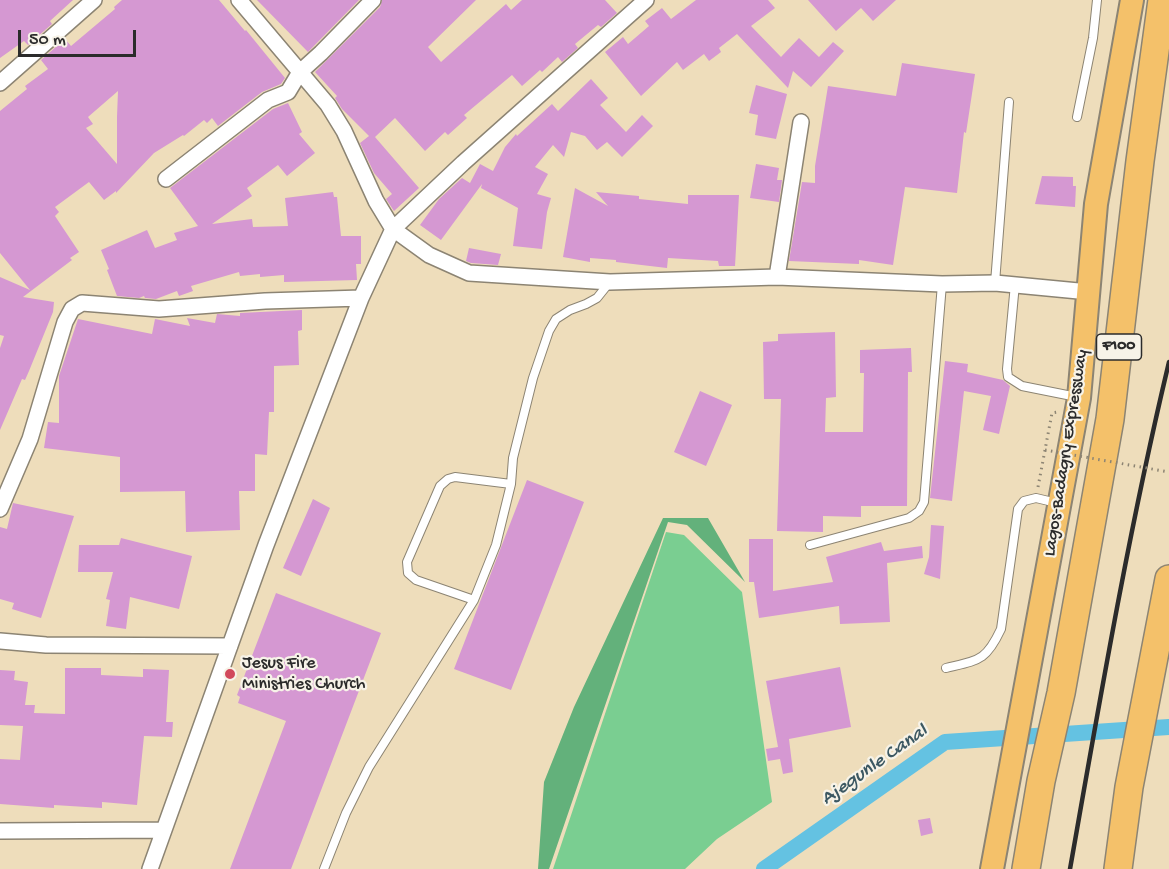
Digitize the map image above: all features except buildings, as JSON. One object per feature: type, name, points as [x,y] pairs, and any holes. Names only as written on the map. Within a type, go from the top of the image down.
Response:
[{"type":"highway","name":"Lagos-Badagry Expressway","points":[[1026,869],[1041,781],[1061,693],[1110,419],[1140,161],[1162,0]]},
{"type":"highway","points":[[1118,869],[1129,787],[1169,579]]},
{"type":"main road","name":"Lagos-Badagry Expressway","points":[[992,869],[1032,663],[1078,404],[1096,204],[1132,0]]},
{"type":"street","points":[[0,83],[94,0]]},
{"type":"street","points":[[239,0],[328,105],[344,131],[376,201],[393,229],[429,255],[469,273],[610,282],[777,277],[942,284],[995,283],[1089,292]]},
{"type":"street","points":[[166,179],[268,100],[288,92],[300,72],[373,0]]},
{"type":"street","points":[[150,869],[270,534],[362,298],[393,229],[463,163],[646,0]]},
{"type":"street","points":[[777,277],[801,122]]},
{"type":"street","points":[[0,509],[30,439],[65,322],[72,309],[82,303],[159,309],[265,300],[362,298]]},
{"type":"street","points":[[0,641],[46,645],[230,645]]},
{"type":"street","points":[[0,831],[164,830]]},
{"type":"lane","points":[[1077,117],[1093,38],[1097,0]]},
{"type":"lane","points":[[995,283],[1009,102]]},
{"type":"lane","points":[[324,869],[346,813],[369,767],[474,600],[496,545],[511,484],[515,447],[533,378],[549,331],[556,319],[570,309],[597,298],[610,282]]},
{"type":"lane","points":[[810,545],[909,518],[920,511],[924,502],[942,284]]},
{"type":"lane","points":[[1015,284],[1008,377],[1022,386],[1078,404]]},
{"type":"lane","points":[[474,600],[416,580],[408,573],[407,562],[440,486],[448,479],[455,477],[511,484]]},
{"type":"lane","points":[[946,668],[981,659],[993,646],[1001,629],[1018,509],[1024,501],[1036,498],[1061,503]]},
{"type":"path","points":[[1036,498],[1052,413],[1078,404]]},
{"type":"path","points":[[1045,450],[1169,472]]},
{"type":"green space","points":[[663,518],[708,518],[745,582],[687,525],[668,522],[549,869],[538,869],[544,782],[574,707]]},
{"type":"green space","points":[[666,532],[684,535],[742,592],[772,802],[717,839],[685,869],[553,869]]},
{"type":"waterway","name":"Ajegunle Canal","points":[[764,869],[945,742],[1169,727]]},
{"type":"railway","points":[[1070,869],[1128,551],[1169,362]]},
{"type":"place","name":"Jesus Fire Ministries Church","points":[[230,674]]}]
